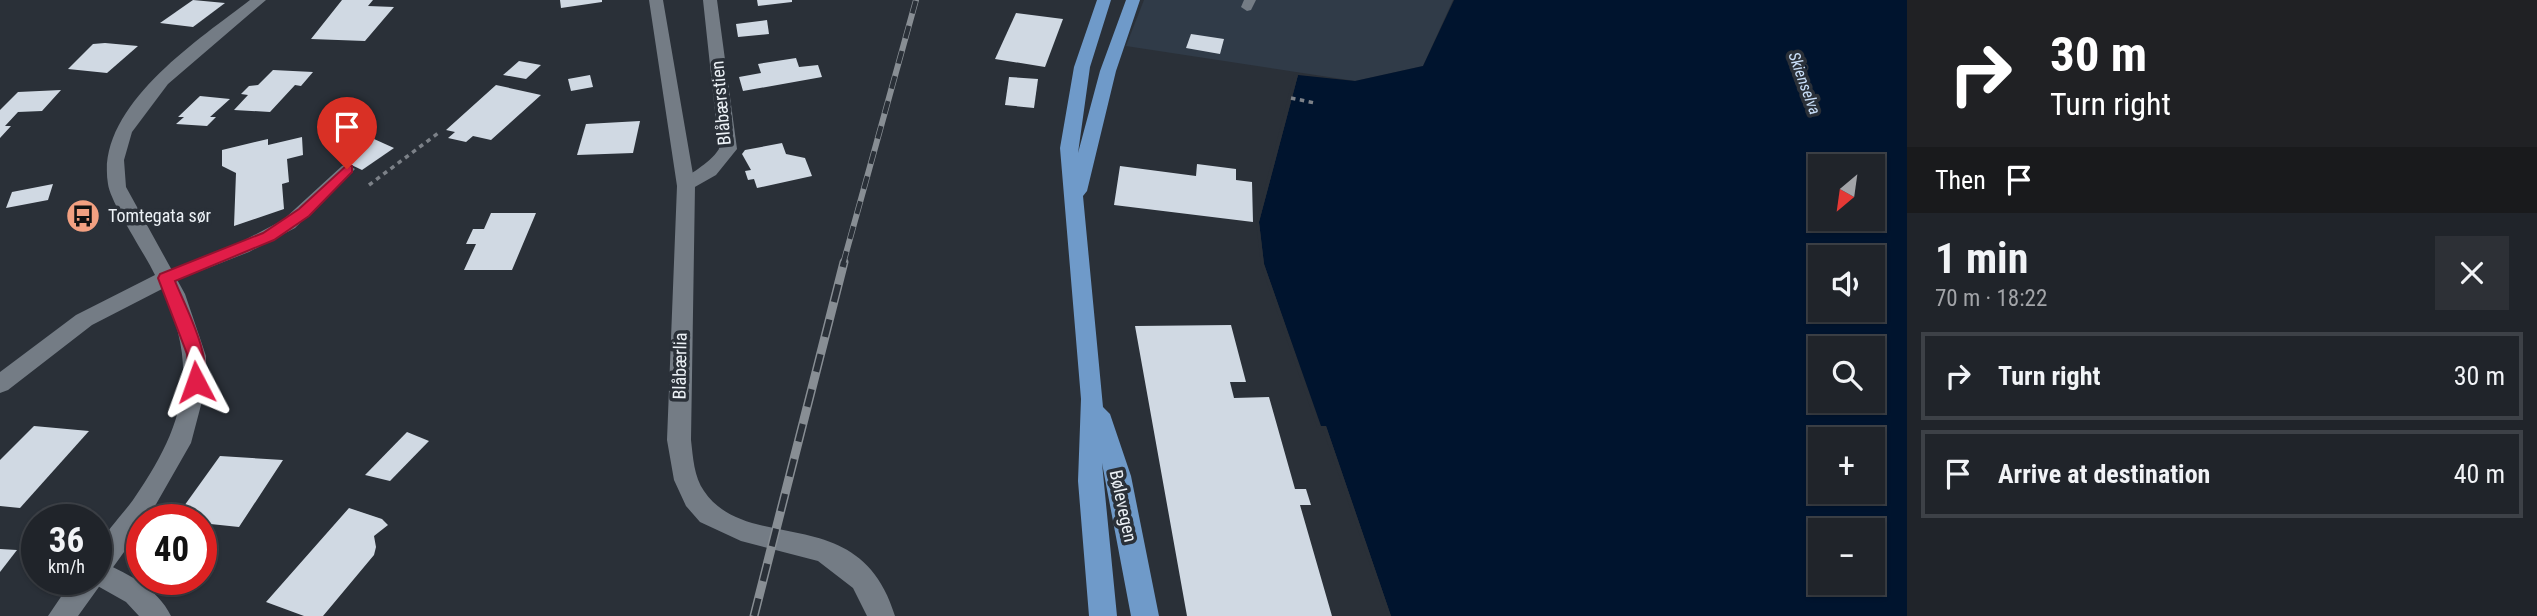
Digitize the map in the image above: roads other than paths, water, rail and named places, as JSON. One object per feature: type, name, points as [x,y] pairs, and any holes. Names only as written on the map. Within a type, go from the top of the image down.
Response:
[{"type":"main road","name":"Bølevegen","points":[[1104,0],[1082,67],[1069,148],[1092,399],[1090,481],[1104,616]]},
{"type":"main road","name":"Bølevegen","points":[[1075,200],[1108,71],[1133,0]]},
{"type":"main road","name":"Bølevegen","points":[[1092,399],[1119,476],[1145,616]]},
{"type":"street","points":[[112,548],[151,493],[173,455],[189,413],[196,382],[195,354],[166,278],[117,187],[113,172],[115,155],[135,113],[176,67],[259,0]]},
{"type":"street","name":"Blåbærlia","points":[[656,0],[678,121],[686,186],[679,440],[683,473],[693,494],[707,513],[726,525],[748,533],[804,543],[861,576],[879,604],[881,616]]},
{"type":"street","name":"Blåbærstien","points":[[686,186],[705,177],[720,164],[728,149],[710,0]]},
{"type":"street","points":[[0,384],[84,320],[166,278]]},
{"type":"street","points":[[112,580],[135,593],[157,616]]},
{"type":"street","points":[[62,616],[77,595]]},
{"type":"lane","points":[[166,278],[269,236],[304,213],[347,169]]},
{"type":"water","name":"Skienselva","points":[[1454,0],[1907,0],[1907,616],[1391,616],[1326,426],[1321,426],[1264,264],[1259,222],[1298,75],[1355,81],[1423,66]]},
{"type":"railway","points":[[843,264],[916,0]]},
{"type":"railway","points":[[754,616],[844,262]]},
{"type":"place","name":"Tomtegata sør","points":[[83,216]]}]
